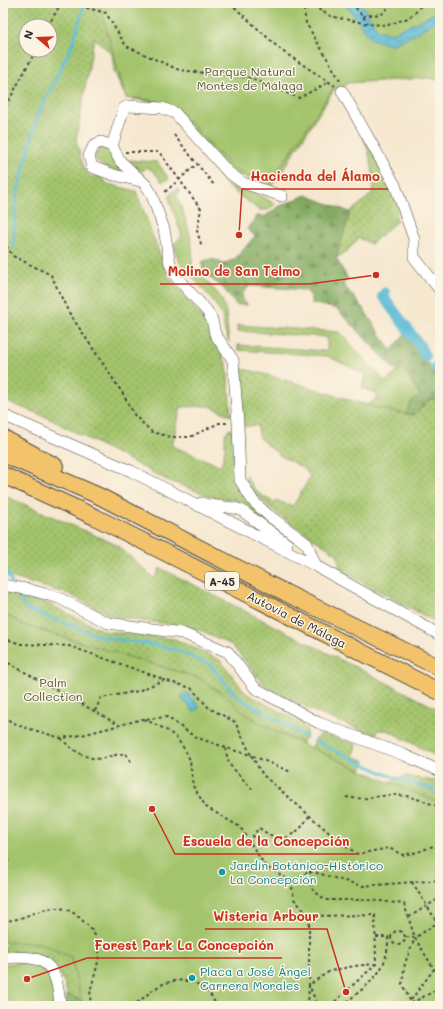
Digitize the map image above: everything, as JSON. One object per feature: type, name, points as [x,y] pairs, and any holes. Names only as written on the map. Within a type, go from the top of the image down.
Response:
[{"type":"highway","points":[[3,438],[66,472],[99,496]]},
{"type":"highway","name":"Autovía de Málaga","points":[[3,454],[99,496],[286,593],[440,668]]},
{"type":"highway","name":"Autovía de Málaga","points":[[3,475],[95,517],[440,692]]},
{"type":"street","points":[[342,91],[395,185],[414,239],[414,257],[440,290]]},
{"type":"street","points":[[112,146],[124,108],[128,106],[162,108],[174,113],[228,172],[243,183],[282,196]]},
{"type":"street","points":[[140,181],[114,175],[92,167],[89,156],[94,145],[101,142],[112,146],[120,161],[146,185],[151,193],[164,229],[170,264],[177,278],[207,311],[212,320],[215,334],[224,349],[237,359],[240,480],[246,492],[268,515],[307,544],[316,566]]},
{"type":"street","points":[[3,415],[117,465],[183,498],[316,566],[440,635]]},
{"type":"street","points":[[183,498],[185,496],[208,506],[225,505],[242,510],[316,566]]},
{"type":"street","points":[[3,585],[31,590],[59,598],[108,623],[182,633],[228,652],[255,688],[320,723],[404,755],[440,771]]},
{"type":"street","points":[[3,958],[20,956],[39,959],[50,969],[58,982],[60,1006]]},
{"type":"path","points":[[53,18],[61,3]]},
{"type":"path","points":[[69,3],[106,13],[126,46],[179,70],[251,78],[299,98],[329,82]]},
{"type":"path","points":[[230,3],[282,51],[342,91]]},
{"type":"path","points":[[303,3],[306,23],[342,84],[342,91]]},
{"type":"path","points":[[308,3],[330,16],[368,24],[388,25],[398,22],[415,13],[424,3]]},
{"type":"path","points":[[352,3],[368,24]]},
{"type":"path","points":[[363,16],[382,14],[393,3]]},
{"type":"path","points":[[3,124],[6,106],[32,58]]},
{"type":"path","points":[[174,135],[214,185]]},
{"type":"path","points":[[123,154],[127,151],[159,152],[200,209],[197,231],[202,247]]},
{"type":"path","points":[[165,192],[197,164]]},
{"type":"path","points":[[3,241],[13,256],[51,275],[68,311],[123,394],[135,416],[152,432],[171,437],[190,437],[218,423],[238,423]]},
{"type":"path","points":[[3,638],[21,644],[69,646],[164,680],[191,688],[209,708],[235,722],[251,755],[263,775],[342,844],[358,854],[389,848],[403,855],[418,852],[432,846],[440,849]]},
{"type":"path","points":[[3,660],[119,725]]},
{"type":"path","points":[[94,711],[102,698],[138,691],[164,680]]},
{"type":"path","points":[[3,717],[20,726],[61,738],[82,735],[143,719],[167,717],[196,737],[225,748],[251,755],[291,772]]},
{"type":"path","points":[[143,719],[165,729],[176,737],[190,760],[193,786],[206,807],[240,827],[266,867],[291,881]]},
{"type":"path","points":[[61,738],[66,744],[85,756],[103,759],[115,754],[126,754],[132,763]]},
{"type":"path","points":[[225,748],[229,764],[252,789]]},
{"type":"path","points":[[346,797],[357,800],[394,795],[409,796],[440,807]]},
{"type":"path","points":[[250,843],[254,834],[259,828],[268,834],[284,840],[300,829],[310,815]]},
{"type":"path","points":[[3,849],[9,856],[3,881]]},
{"type":"path","points":[[291,881],[310,871],[362,886],[440,880]]},
{"type":"path","points":[[310,871],[312,889],[325,900],[372,900],[404,904],[415,938],[434,969]]},
{"type":"path","points":[[291,881],[294,899],[309,916],[308,1006]]},
{"type":"path","points":[[412,882],[439,921],[415,938],[405,963],[402,984],[412,1003]]},
{"type":"path","points":[[409,917],[440,897]]},
{"type":"path","points":[[3,921],[15,921],[53,908],[66,910],[88,925],[96,936],[100,951],[98,969],[91,987],[90,1002],[93,1006]]},
{"type":"path","points":[[309,916],[375,915],[376,964],[330,1006]]},
{"type":"path","points":[[342,1006],[381,972],[388,952],[389,937],[393,932],[397,930],[402,932],[405,936],[415,938]]},
{"type":"path","points":[[389,937],[392,942],[398,945],[403,942],[405,936]]},
{"type":"path","points":[[376,937],[389,937]]},
{"type":"path","points":[[309,985],[330,971],[376,964]]},
{"type":"path","points":[[434,969],[440,969]]},
{"type":"path","points":[[412,1003],[434,969]]},
{"type":"path","points":[[132,1006],[165,983],[193,981],[206,990],[214,999],[216,1006]]},
{"type":"path","points":[[309,985],[318,1006]]},
{"type":"path","points":[[406,1006],[440,988]]},
{"type":"green space","points":[[3,3],[108,3],[329,82],[334,90],[272,187],[235,174],[159,103],[126,98],[114,71],[112,54],[94,38],[76,140],[84,169],[92,177],[98,175],[108,184],[136,191],[168,276],[207,323],[214,343],[227,364],[231,416],[210,406],[181,407],[172,446],[221,466],[225,448],[225,434],[229,429],[235,431],[238,492],[271,525],[294,541],[269,528],[236,500],[212,497],[167,480],[46,417],[3,400]]},
{"type":"green space","name":"Parque Natural Montes de Málaga","points":[[99,3],[440,3],[440,80],[428,78],[347,83],[343,88],[333,89],[268,186],[234,169],[177,109],[152,100],[126,98]]},
{"type":"green space","points":[[182,128],[223,174],[275,204],[268,210],[259,210],[228,187]]},
{"type":"green space","points":[[360,128],[401,207],[397,210],[396,219],[398,220],[371,244],[359,238],[346,252],[336,258],[350,212],[372,194],[372,169]]},
{"type":"green space","points":[[102,149],[110,151],[127,173],[112,170],[99,163],[96,160],[95,155]]},
{"type":"green space","points":[[129,160],[157,162],[169,179],[162,182],[154,172],[147,167],[142,172]]},
{"type":"green space","points":[[177,188],[180,192],[177,195],[191,238],[193,256],[192,265],[221,297],[226,312],[229,342],[225,332],[222,315],[214,302],[178,260],[174,244],[182,236],[169,198],[171,193]]},
{"type":"green space","points":[[306,195],[350,212],[336,258],[348,279],[343,284],[365,311],[391,351],[407,331],[426,361],[440,370],[440,399],[431,399],[414,415],[406,414],[411,402],[420,394],[402,368],[398,373],[337,309],[311,303],[311,296],[305,290],[250,286],[243,292],[242,299],[248,305],[236,305],[224,289],[204,273],[201,262],[212,260],[223,264],[235,259],[255,236],[247,229],[257,216],[264,217],[280,206]]},
{"type":"green space","points":[[237,325],[340,332],[385,382],[402,368],[420,395],[411,402],[406,414],[367,405],[377,399],[376,393],[362,388],[365,374],[327,356],[238,350],[238,345],[327,351],[327,337],[237,331]]},
{"type":"green space","points":[[239,369],[265,374],[380,409],[414,415],[431,399],[440,399],[440,624],[340,570],[338,555],[278,515],[246,485],[246,475],[257,492],[274,502],[276,501],[293,506],[310,477],[305,469],[281,456],[260,439],[257,425],[243,427]]},
{"type":"green space","points":[[3,495],[117,545],[155,579],[160,568],[440,710],[440,758],[387,730],[378,730],[376,736],[317,713],[266,687],[232,645],[202,631],[171,624],[141,621],[109,615],[69,594],[3,575]]},
{"type":"green space","points":[[3,592],[32,596],[104,631],[175,639],[220,660],[246,693],[303,724],[307,731],[306,737],[302,743],[274,731],[254,720],[237,708],[232,701],[199,678],[23,625],[3,612]]},
{"type":"green space","name":"Jardín Botánico-Histórico La Concepción","points":[[3,612],[23,625],[199,678],[232,701],[239,709],[262,724],[355,768],[440,803],[440,1006],[83,1006],[71,957],[40,943],[3,942]]},
{"type":"green space","points":[[322,734],[356,744],[353,756],[365,761],[361,770],[311,748],[318,736]]},
{"type":"green space","points":[[406,776],[440,782],[440,803],[388,782]]},
{"type":"green space","points":[[65,911],[89,1005],[67,994],[59,971],[46,958],[27,953],[3,953],[3,948],[7,942],[3,942]]},
{"type":"green space","points":[[24,962],[40,969],[49,978],[54,989],[56,1006],[3,1006],[3,964]]},
{"type":"green space","points":[[67,994],[89,1005],[89,1006],[65,1006]]},
{"type":"water","points":[[345,3],[361,3],[377,29],[390,34],[440,11],[440,18],[415,34],[391,45],[371,39]]},
{"type":"water","points":[[186,692],[200,707],[194,712],[181,697]]},
{"type":"waterway","points":[[13,248],[16,198],[37,117],[72,45],[85,3]]},
{"type":"waterway","points":[[385,293],[383,296],[420,346],[425,357]]},
{"type":"waterway","points":[[436,367],[440,366]]},
{"type":"waterway","points":[[3,565],[12,583]]},
{"type":"waterway","points":[[16,590],[26,609],[102,637],[176,650],[210,665],[236,696],[306,737]]},
{"type":"waterway","points":[[315,741],[385,774],[440,792]]},
{"type":"place","name":"Hacienda del Álamo","points":[[239,235]]},
{"type":"place","name":"Molino de San Telmo","points":[[376,275]]},
{"type":"place","name":"Escuela de la Concepción","points":[[152,809]]},
{"type":"place","name":"Jardín Botánico-Histórico La Concepción","points":[[222,872]]},
{"type":"place","name":"Placa a José Ángel Carrera Morales","points":[[192,978]]},
{"type":"place","name":"Forest Park La Concepción","points":[[27,979]]},
{"type":"place","name":"Wisteria Arbour","points":[[346,992]]},
{"type":"park label","name":"Palm Collection","points":[[53,689]]}]
